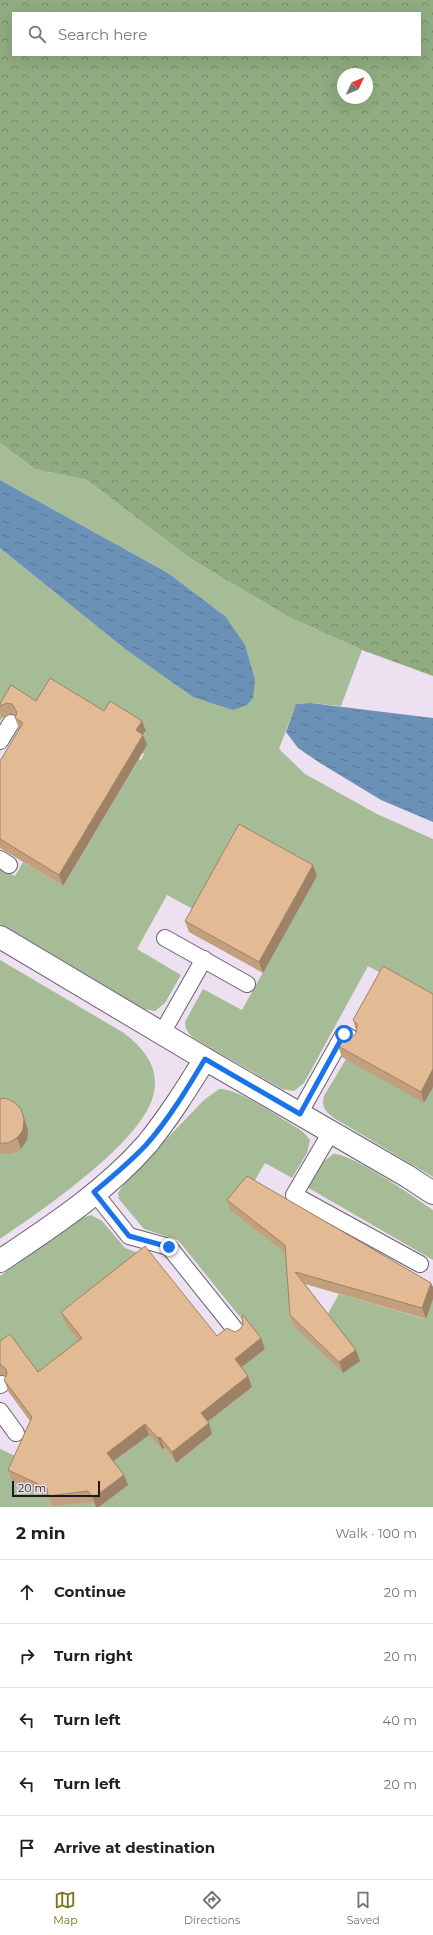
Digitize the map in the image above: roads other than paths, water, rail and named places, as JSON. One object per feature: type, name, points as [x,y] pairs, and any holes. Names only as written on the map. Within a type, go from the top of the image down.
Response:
[{"type":"street","points":[[0,937],[162,1034],[407,1176],[433,1193]]},
{"type":"street","points":[[0,1262],[94,1192],[117,1173],[146,1145],[167,1118],[205,1059]]},
{"type":"lane","points":[[0,741],[11,723]]},
{"type":"lane","points":[[165,938],[248,984]]},
{"type":"lane","points":[[162,1034],[204,959]]},
{"type":"lane","points":[[300,1114],[344,1034],[352,1039]]},
{"type":"lane","points":[[331,1132],[294,1195],[420,1264]]},
{"type":"lane","points":[[94,1192],[129,1236],[169,1247],[238,1333]]},
{"type":"lane","points":[[0,1411],[16,1433]]},
{"type":"water","points":[[0,480],[168,573],[225,616],[245,645],[255,680],[253,698],[247,705],[233,710],[193,697],[125,649],[0,548]]},
{"type":"water","points":[[310,703],[433,718],[433,822],[381,800],[298,748],[286,732],[296,704]]}]
